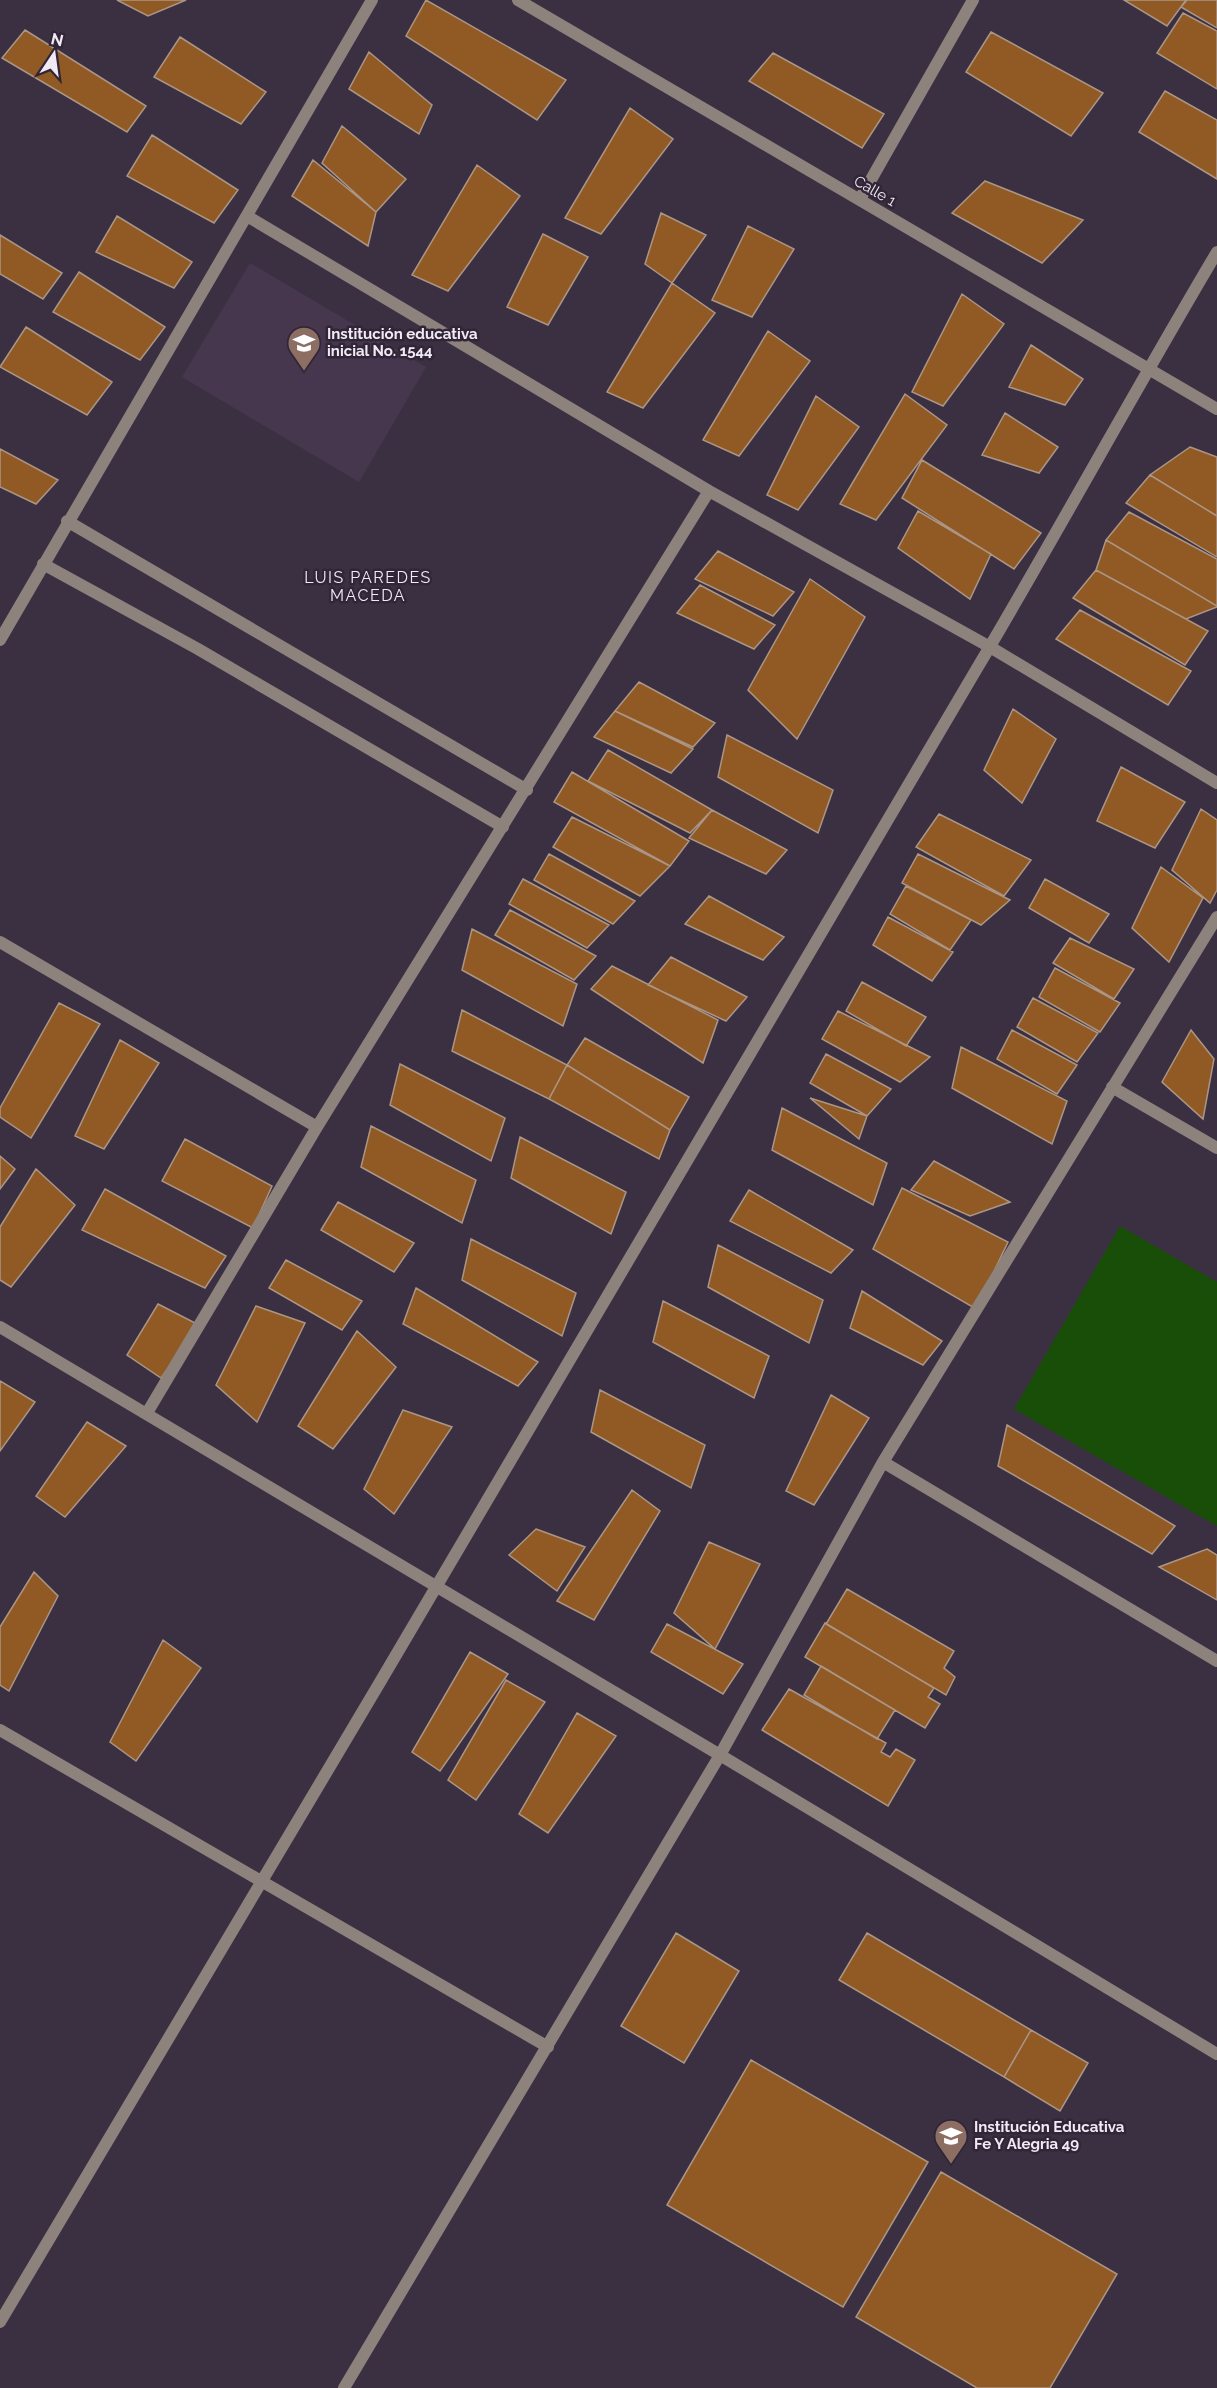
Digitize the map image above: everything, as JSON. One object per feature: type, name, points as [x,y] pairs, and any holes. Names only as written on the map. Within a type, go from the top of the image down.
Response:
[{"type":"street","points":[[0,640],[67,521],[372,0]]},
{"type":"street","name":"Calle 1","points":[[518,0],[1217,409]]},
{"type":"street","points":[[860,199],[974,0]]},
{"type":"street","points":[[247,216],[709,491],[990,647],[1217,783]]},
{"type":"street","points":[[0,2322],[263,1882],[990,647],[1148,368],[1217,252]]},
{"type":"street","points":[[147,1413],[317,1127],[527,790],[709,491]]},
{"type":"street","points":[[67,521],[527,790]]},
{"type":"street","points":[[43,564],[198,649],[503,827]]},
{"type":"street","points":[[344,2388],[720,1755],[883,1462],[1217,917]]},
{"type":"street","points":[[0,942],[317,1127]]},
{"type":"street","points":[[1112,1087],[1217,1148]]},
{"type":"street","points":[[0,1327],[720,1755],[1217,2054]]},
{"type":"street","points":[[883,1462],[1217,1661]]},
{"type":"street","points":[[0,1730],[548,2047]]},
{"type":"shaded area","name":"Institución educativa inicial No. 1544","points":[[250,263],[426,367],[359,482],[182,377]]},
{"type":"green space","points":[[1120,1226],[1217,1282],[1217,1526],[1014,1409]]},
{"type":"building","points":[[117,0],[186,0],[148,16]]},
{"type":"building","points":[[426,0],[566,80],[537,120],[406,36]]},
{"type":"building","points":[[1124,0],[1186,0],[1167,26]]},
{"type":"building","points":[[1187,0],[1217,0],[1217,28],[1181,7]]},
{"type":"building","points":[[1183,13],[1217,31],[1217,89],[1157,53]]},
{"type":"building","points":[[25,30],[146,106],[127,132],[2,58]]},
{"type":"building","points":[[991,32],[1103,93],[1071,136],[966,72]]},
{"type":"building","points":[[180,37],[266,92],[241,124],[154,77]]},
{"type":"building","points":[[369,52],[432,105],[419,134],[349,89]]},
{"type":"building","points":[[773,53],[884,114],[862,148],[749,81]]},
{"type":"building","points":[[1165,91],[1217,120],[1217,179],[1139,132]]},
{"type":"building","points":[[630,108],[673,139],[601,234],[565,218]]},
{"type":"building","points":[[342,126],[406,179],[376,212],[322,163]]},
{"type":"building","points":[[152,135],[238,190],[214,223],[127,176]]},
{"type":"building","points":[[313,160],[376,212],[368,246],[292,196]]},
{"type":"building","points":[[477,165],[520,196],[448,291],[412,275]]},
{"type":"building","points":[[985,181],[1083,220],[1042,263],[952,213]]},
{"type":"building","points":[[661,213],[706,235],[672,283],[645,264]]},
{"type":"building","points":[[117,216],[192,262],[174,288],[96,252]]},
{"type":"building","points":[[748,226],[794,249],[752,317],[712,300]]},
{"type":"building","points":[[543,234],[588,257],[548,325],[507,307]]},
{"type":"building","points":[[0,235],[62,273],[43,299],[0,274]]},
{"type":"building","points":[[79,272],[165,327],[140,360],[53,312]]},
{"type":"building","points":[[672,283],[715,313],[643,408],[607,392]]},
{"type":"building","points":[[962,294],[1004,324],[943,406],[912,392]]},
{"type":"building","points":[[26,327],[112,382],[87,415],[0,367]]},
{"type":"building","points":[[768,331],[810,361],[739,456],[703,440]]},
{"type":"building","points":[[1031,345],[1083,379],[1065,405],[1009,387]]},
{"type":"building","points":[[905,394],[947,425],[876,520],[840,504]]},
{"type":"building","points":[[816,396],[859,427],[798,510],[767,495]]},
{"type":"building","points":[[1005,413],[1058,447],[1039,473],[982,455]]},
{"type":"building","points":[[1190,447],[1217,457],[1217,516],[1150,475]]},
{"type":"building","points":[[0,449],[58,480],[36,504],[0,487]]},
{"type":"building","points":[[922,460],[1041,533],[1014,569],[902,498]]},
{"type":"building","points":[[1150,475],[1217,516],[1217,557],[1126,503]]},
{"type":"building","points":[[918,511],[991,554],[970,599],[898,548]]},
{"type":"building","points":[[1129,512],[1217,559],[1217,606],[1106,540]]},
{"type":"building","points":[[1106,540],[1217,607],[1186,619],[1096,570]]},
{"type":"building","points":[[718,551],[794,592],[773,616],[695,579]]},
{"type":"building","points":[[1096,570],[1208,631],[1185,665],[1073,598]]},
{"type":"building","points":[[810,579],[865,617],[797,739],[748,690]]},
{"type":"building","points":[[700,585],[775,625],[754,649],[677,613]]},
{"type":"building","points":[[1080,610],[1191,671],[1168,705],[1056,639]]},
{"type":"building","points":[[639,682],[715,723],[693,747],[615,711]]},
{"type":"building","points":[[1013,709],[1056,739],[1022,803],[984,770]]},
{"type":"building","points":[[615,711],[693,749],[671,773],[594,737]]},
{"type":"building","points":[[727,735],[833,790],[818,833],[718,777]]},
{"type":"building","points":[[608,750],[712,810],[690,833],[588,781]]},
{"type":"building","points":[[1121,767],[1185,802],[1155,848],[1097,821]]},
{"type":"building","points":[[572,772],[689,841],[670,866],[554,802]]},
{"type":"building","points":[[1201,809],[1217,820],[1217,890],[1210,903],[1172,870]]},
{"type":"building","points":[[712,810],[787,850],[766,874],[689,838]]},
{"type":"building","points":[[939,814],[1031,860],[1004,896],[916,847]]},
{"type":"building","points":[[572,817],[670,866],[640,896],[553,847]]},
{"type":"building","points":[[549,854],[635,901],[613,924],[534,880]]},
{"type":"building","points":[[918,854],[1010,900],[981,925],[902,883]]},
{"type":"building","points":[[1161,867],[1203,898],[1169,962],[1132,928]]},
{"type":"building","points":[[523,879],[609,925],[587,948],[509,904]]},
{"type":"building","points":[[1045,879],[1109,914],[1089,943],[1029,908]]},
{"type":"building","points":[[906,886],[971,920],[950,950],[890,914]]},
{"type":"building","points":[[709,896],[784,937],[763,960],[685,924]]},
{"type":"building","points":[[510,910],[596,956],[574,980],[495,935]]},
{"type":"building","points":[[888,917],[953,952],[932,981],[873,945]]},
{"type":"building","points":[[472,929],[577,984],[563,1026],[462,970]]},
{"type":"building","points":[[1070,938],[1134,969],[1114,999],[1053,963]]},
{"type":"building","points":[[671,957],[747,997],[726,1021],[648,985]]},
{"type":"building","points":[[612,966],[718,1020],[703,1063],[591,989]]},
{"type":"building","points":[[1055,968],[1120,1003],[1100,1032],[1039,997]]},
{"type":"building","points":[[862,982],[926,1017],[906,1046],[846,1011]]},
{"type":"building","points":[[1033,998],[1098,1033],[1077,1062],[1017,1027]]},
{"type":"building","points":[[59,1003],[100,1024],[31,1138],[0,1117],[0,1108]]},
{"type":"building","points":[[462,1010],[567,1065],[549,1099],[452,1051]]},
{"type":"building","points":[[838,1011],[930,1057],[900,1082],[822,1039]]},
{"type":"building","points":[[1012,1030],[1077,1065],[1057,1094],[997,1059]]},
{"type":"building","points":[[1191,1030],[1214,1059],[1203,1119],[1162,1082]]},
{"type":"building","points":[[585,1038],[689,1097],[670,1130],[567,1065]]},
{"type":"building","points":[[120,1040],[159,1063],[104,1149],[75,1136]]},
{"type":"building","points":[[961,1047],[1067,1101],[1052,1144],[952,1088]]},
{"type":"building","points":[[826,1054],[891,1089],[867,1116],[810,1083]]},
{"type":"building","points":[[400,1064],[505,1118],[491,1161],[390,1105]]},
{"type":"building","points":[[567,1065],[670,1130],[659,1159],[549,1099]]},
{"type":"building","points":[[810,1098],[867,1116],[859,1139]]},
{"type":"building","points":[[782,1108],[887,1163],[873,1205],[772,1150]]},
{"type":"building","points":[[371,1126],[476,1180],[462,1223],[361,1167]]},
{"type":"building","points":[[520,1137],[626,1192],[611,1234],[511,1178]]},
{"type":"building","points":[[185,1139],[272,1186],[253,1228],[162,1181]]},
{"type":"building","points":[[0,1156],[15,1169],[0,1189]]},
{"type":"building","points":[[934,1161],[1010,1202],[970,1216],[911,1190]]},
{"type":"building","points":[[36,1169],[75,1205],[11,1287],[0,1280],[0,1227]]},
{"type":"building","points":[[902,1188],[1008,1242],[976,1309],[873,1249]]},
{"type":"building","points":[[105,1189],[226,1256],[205,1288],[82,1230]]},
{"type":"building","points":[[749,1190],[853,1250],[831,1273],[730,1221]]},
{"type":"building","points":[[338,1202],[414,1243],[394,1272],[321,1230]]},
{"type":"building","points":[[471,1239],[576,1293],[562,1336],[462,1280]]},
{"type":"building","points":[[718,1245],[823,1300],[809,1343],[708,1287]]},
{"type":"building","points":[[286,1260],[362,1301],[342,1330],[269,1288]]},
{"type":"building","points":[[416,1288],[538,1362],[518,1386],[403,1324]]},
{"type":"building","points":[[862,1291],[942,1341],[923,1365],[850,1328]]},
{"type":"building","points":[[663,1301],[769,1356],[754,1398],[653,1342]]},
{"type":"building","points":[[158,1304],[199,1325],[161,1378],[127,1355]]},
{"type":"building","points":[[256,1306],[305,1323],[257,1422],[216,1385]]},
{"type":"building","points":[[357,1331],[396,1367],[333,1449],[298,1426]]},
{"type":"building","points":[[0,1381],[35,1402],[0,1451]]},
{"type":"building","points":[[600,1390],[705,1445],[691,1488],[591,1432]]},
{"type":"building","points":[[831,1395],[869,1418],[814,1505],[786,1491]]},
{"type":"building","points":[[403,1410],[452,1427],[394,1514],[364,1489]]},
{"type":"building","points":[[87,1422],[126,1446],[65,1517],[36,1496]]},
{"type":"building","points":[[1007,1425],[1175,1526],[1152,1554],[998,1466]]},
{"type":"building","points":[[632,1490],[660,1511],[594,1620],[557,1601]]},
{"type":"building","points":[[536,1529],[585,1547],[557,1591],[509,1555]]},
{"type":"building","points":[[709,1542],[760,1564],[715,1649],[674,1613]]},
{"type":"building","points":[[1207,1549],[1217,1555],[1217,1600],[1159,1567]]},
{"type":"building","points":[[34,1572],[58,1596],[9,1691],[0,1685],[0,1627]]},
{"type":"building","points":[[847,1589],[954,1651],[944,1668],[955,1677],[946,1695],[826,1624]]},
{"type":"building","points":[[825,1623],[934,1688],[928,1697],[940,1704],[925,1728],[805,1657]]},
{"type":"building","points":[[667,1624],[743,1664],[723,1694],[651,1652]]},
{"type":"building","points":[[163,1640],[201,1668],[136,1761],[110,1742]]},
{"type":"building","points":[[470,1652],[508,1674],[440,1771],[412,1752]]},
{"type":"building","points":[[821,1666],[895,1710],[877,1739],[804,1695]]},
{"type":"building","points":[[506,1680],[545,1702],[476,1800],[448,1780]]},
{"type":"building","points":[[789,1689],[886,1743],[881,1752],[890,1757],[896,1749],[915,1760],[888,1806],[762,1730]]},
{"type":"building","points":[[577,1713],[616,1736],[548,1833],[519,1814]]},
{"type":"building","points":[[676,1933],[739,1971],[684,2063],[621,2026]]},
{"type":"building","points":[[867,1933],[1031,2030],[1004,2077],[839,1980]]},
{"type":"building","points":[[1031,2030],[1088,2063],[1060,2111],[1004,2077]]},
{"type":"building","points":[[751,2060],[928,2162],[843,2307],[667,2205]]},
{"type":"building","points":[[941,2172],[1117,2274],[1050,2388],[977,2388],[856,2317]]},
{"type":"place","name":"Institución educativa inicial No. 1544","points":[[304,372]]},
{"type":"place","name":"Institución Educativa Fe Y Alegria 49","points":[[951,2165]]},
{"type":"district","name":"LUIS PAREDES MACEDA","points":[[368,586]]}]
